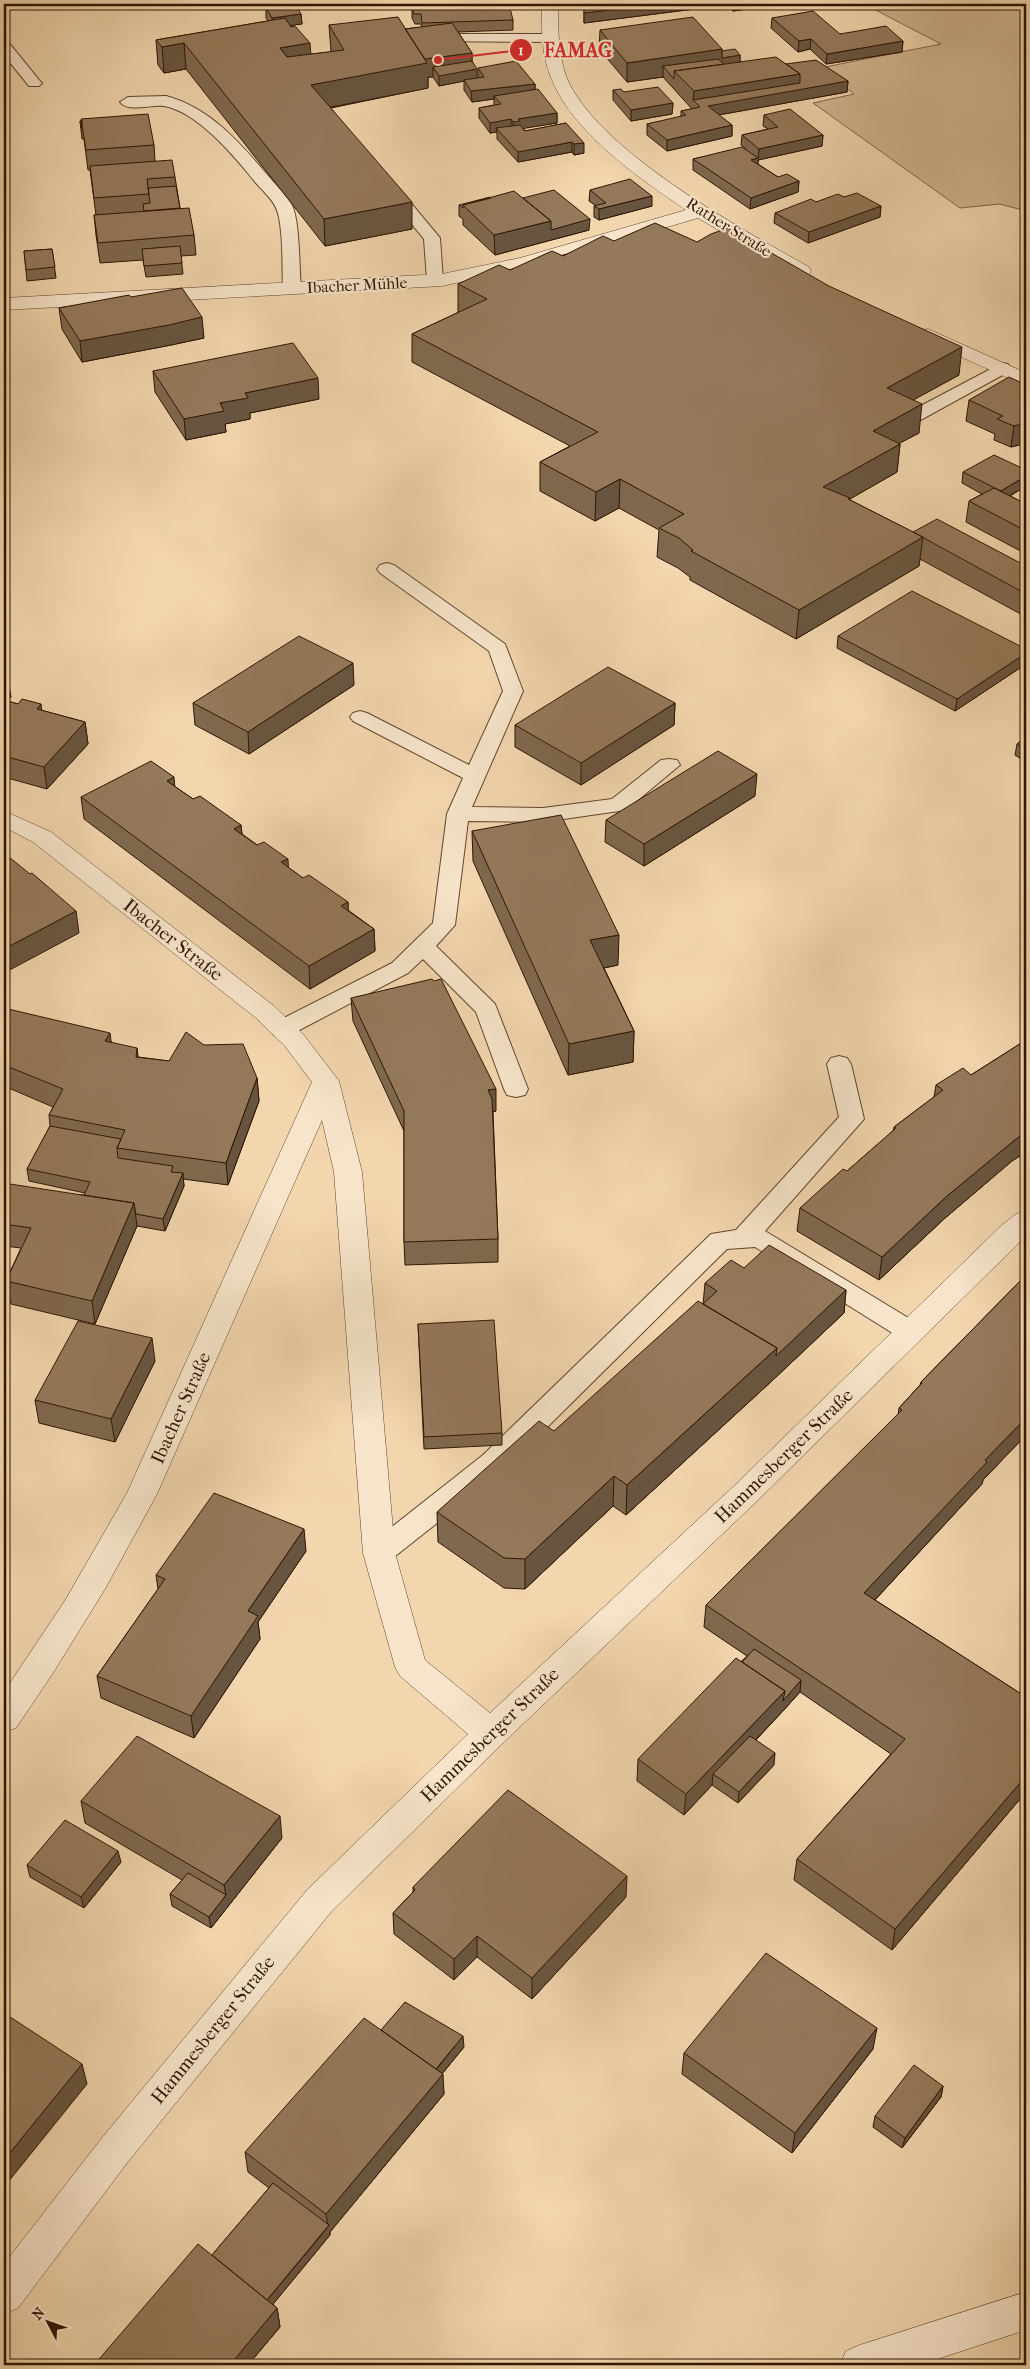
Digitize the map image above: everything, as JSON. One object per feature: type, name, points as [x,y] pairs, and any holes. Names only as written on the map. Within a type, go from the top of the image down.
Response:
[{"type":"street","name":"Rather Straße","points":[[550,4],[550,38],[554,66],[563,86],[593,128],[629,160],[701,211],[820,282]]},
{"type":"street","name":"Ibacher Mühle","points":[[4,304],[435,280],[523,263],[701,211]]},
{"type":"street","points":[[910,327],[1026,380]]},
{"type":"street","name":"Ibacher Straße","points":[[4,818],[42,837],[265,1012],[294,1040],[326,1081],[348,1172],[379,1553],[411,1666],[491,1733]]},
{"type":"street","name":"Ibacher Straße","points":[[4,1718],[49,1655],[112,1551],[142,1494],[326,1081]]},
{"type":"street","name":"Hammesberger Straße","points":[[4,2295],[114,2151],[319,1901],[491,1733],[745,1494],[1005,1238],[1026,1221]]},
{"type":"street","points":[[860,2365],[1026,2311]]},
{"type":"lane","points":[[430,38],[550,38]]},
{"type":"lane","points":[[4,46],[34,83]]},
{"type":"lane","points":[[128,102],[166,101],[186,109],[219,131],[236,148],[284,206],[288,224],[292,289]]},
{"type":"lane","points":[[381,178],[432,238],[435,280]]},
{"type":"lane","points":[[900,424],[1002,368]]},
{"type":"lane","points":[[282,1029],[400,968],[444,925],[458,814],[513,691],[498,648],[387,569]]},
{"type":"lane","points":[[360,717],[475,776]]},
{"type":"lane","points":[[458,814],[543,815],[618,805],[669,765]]},
{"type":"lane","points":[[424,946],[486,1010],[516,1089]]},
{"type":"lane","points":[[743,1239],[852,1119],[839,1064]]},
{"type":"lane","points":[[379,1553],[493,1463],[720,1240],[760,1238],[910,1332]]},
{"type":"shaded area","points":[[864,4],[1026,4],[1026,211],[1000,204],[960,208],[813,103],[854,94],[820,68],[941,44]]},
{"type":"building","points":[[295,4],[301,14],[272,18],[266,8]]},
{"type":"building","points":[[420,4],[509,4],[513,20],[422,23],[421,14],[414,14],[412,8],[420,7]]},
{"type":"building","points":[[618,4],[658,4],[584,13],[584,8]]},
{"type":"building","points":[[813,11],[840,34],[886,26],[903,41],[827,54],[811,39],[799,41],[772,18]]},
{"type":"building","points":[[398,17],[427,63],[311,85],[412,202],[324,219],[184,43],[162,47],[156,40],[285,18],[291,27],[295,26],[310,43],[280,48],[287,57],[344,50],[329,25]]},
{"type":"building","points":[[693,17],[722,49],[627,63],[600,30]]},
{"type":"building","points":[[452,23],[472,53],[425,59],[405,29]]},
{"type":"building","points":[[735,49],[740,55],[722,58],[722,51]]},
{"type":"building","points":[[776,57],[800,74],[694,91],[674,71]]},
{"type":"building","points":[[718,59],[724,64],[674,71],[674,79],[663,66]]},
{"type":"building","points":[[816,60],[848,81],[708,106],[732,125],[667,140],[647,124],[686,115],[681,111],[700,107],[693,100],[800,83],[800,74],[786,64]]},
{"type":"building","points":[[472,61],[477,69],[439,76],[433,67]]},
{"type":"building","points":[[516,61],[535,84],[471,91],[464,80],[484,77],[478,68]]},
{"type":"building","points":[[658,87],[673,103],[631,110],[613,90],[621,89],[624,92]]},
{"type":"building","points":[[538,89],[557,113],[518,119],[520,121],[513,122],[511,119],[490,123],[479,108],[501,104],[494,96]]},
{"type":"building","points":[[790,109],[823,135],[759,149],[742,135],[778,127],[764,115]]},
{"type":"building","points":[[148,114],[154,145],[86,150],[81,119]]},
{"type":"building","points":[[566,123],[584,143],[574,144],[572,142],[518,152],[496,128],[520,125],[525,131]]},
{"type":"building","points":[[742,147],[758,158],[751,160],[778,177],[787,174],[799,181],[751,198],[693,159]]},
{"type":"building","points":[[172,160],[175,177],[147,179],[149,194],[94,198],[90,166]]},
{"type":"building","points":[[630,179],[652,196],[599,209],[594,206],[606,203],[590,190]]},
{"type":"building","points":[[176,186],[180,208],[144,211],[143,204],[150,203],[148,188]]},
{"type":"building","points":[[554,190],[590,219],[551,230],[551,221],[523,198]]},
{"type":"building","points":[[514,191],[551,221],[494,235],[463,205]]},
{"type":"building","points":[[857,193],[881,206],[809,232],[775,213],[811,199],[816,202],[838,194],[844,197]]},
{"type":"building","points":[[490,197],[463,205],[463,208],[459,205]]},
{"type":"building","points":[[4,199],[6,199],[8,223],[4,223]]},
{"type":"building","points":[[189,208],[194,235],[98,243],[94,215]]},
{"type":"building","points":[[655,223],[697,242],[711,234],[728,228],[829,286],[962,347],[887,388],[922,404],[873,431],[900,444],[823,487],[850,498],[848,499],[923,537],[799,610],[691,551],[693,550],[679,538],[659,528],[684,514],[620,479],[596,492],[540,462],[598,432],[412,334],[487,299],[458,284],[499,265],[510,270],[552,251],[563,256],[603,236],[614,241]]},
{"type":"building","points":[[4,241],[6,262],[4,262]]},
{"type":"building","points":[[180,246],[182,263],[144,266],[142,249]]},
{"type":"building","points":[[52,249],[55,267],[26,270],[24,251]]},
{"type":"building","points":[[182,288],[202,317],[80,341],[59,308],[129,295],[131,297]]},
{"type":"building","points":[[293,343],[318,378],[245,393],[248,398],[220,403],[224,411],[184,419],[153,371]]},
{"type":"building","points":[[1009,377],[1026,385],[1026,422],[1014,426],[997,419],[1003,416],[969,400]]},
{"type":"building","points":[[994,455],[1026,470],[1026,476],[1001,491],[963,472]]},
{"type":"building","points":[[994,488],[1026,504],[1026,531],[969,501]]},
{"type":"building","points":[[937,519],[1026,566],[1026,594],[913,532]]},
{"type":"building","points":[[912,591],[1026,649],[1026,653],[957,699],[838,636]]},
{"type":"building","points":[[299,636],[353,663],[248,732],[193,703]]},
{"type":"building","points":[[608,667],[675,703],[581,763],[515,725]]},
{"type":"building","points":[[4,685],[9,685],[4,692]]},
{"type":"building","points":[[22,699],[41,704],[37,709],[85,722],[44,767],[4,756],[4,700],[18,704]]},
{"type":"building","points":[[1026,737],[1026,749],[1017,744]]},
{"type":"building","points":[[718,751],[757,774],[644,844],[606,820]]},
{"type":"building","points":[[151,761],[174,777],[167,781],[193,799],[200,796],[241,825],[234,829],[257,845],[264,842],[288,859],[281,862],[303,878],[309,875],[348,902],[341,906],[374,929],[309,966],[81,797]]},
{"type":"building","points":[[561,815],[619,935],[590,940],[634,1031],[569,1044],[472,831]]},
{"type":"building","points":[[4,853],[30,874],[32,873],[76,911],[4,949]]},
{"type":"building","points":[[432,979],[434,981],[441,979],[496,1089],[488,1090],[492,1099],[498,1239],[404,1242],[404,1111],[351,998]]},
{"type":"building","points":[[4,1008],[110,1033],[105,1041],[137,1048],[136,1057],[169,1061],[186,1032],[204,1045],[243,1044],[257,1078],[226,1163],[117,1148],[125,1130],[49,1115],[63,1089],[4,1065]]},
{"type":"building","points":[[1026,1040],[1026,1132],[947,1196],[882,1257],[800,1208],[843,1169],[847,1171],[896,1128],[894,1127],[943,1090],[936,1085],[963,1068],[971,1075]]},
{"type":"building","points":[[50,1126],[121,1139],[117,1148],[118,1158],[173,1166],[171,1172],[183,1173],[163,1219],[136,1214],[134,1203],[84,1195],[90,1182],[27,1169]]},
{"type":"building","points":[[10,1184],[134,1203],[92,1301],[6,1281],[31,1228],[4,1224],[4,1195]]},
{"type":"building","points":[[769,1245],[846,1290],[776,1356],[777,1348],[703,1304],[717,1291],[705,1283],[731,1260],[744,1268]]},
{"type":"building","points":[[1026,1275],[1026,1418],[985,1460],[987,1462],[864,1593],[1026,1697],[1026,1776],[895,1929],[797,1859],[905,1739],[706,1605],[902,1410],[899,1408],[921,1382]]},
{"type":"building","points":[[698,1301],[777,1348],[627,1485],[614,1476],[525,1559],[504,1558],[437,1512],[539,1421],[554,1431]]},
{"type":"building","points":[[494,1320],[502,1433],[424,1437],[418,1324]]},
{"type":"building","points":[[78,1321],[152,1338],[111,1419],[35,1400]]},
{"type":"building","points":[[214,1493],[304,1529],[248,1611],[258,1616],[191,1716],[97,1676],[165,1579],[156,1575]]},
{"type":"building","points":[[754,1649],[801,1680],[783,1701],[785,1691],[742,1662]]},
{"type":"building","points":[[736,1658],[785,1691],[686,1794],[638,1759]]},
{"type":"building","points":[[137,1736],[280,1816],[224,1885],[81,1801]]},
{"type":"building","points":[[750,1736],[775,1753],[739,1792],[713,1774]]},
{"type":"building","points":[[508,1790],[627,1876],[532,1978],[477,1936],[454,1959],[393,1913],[415,1890],[413,1887]]},
{"type":"building","points":[[65,1820],[118,1851],[81,1897],[27,1865]]},
{"type":"building","points":[[188,1873],[226,1895],[209,1917],[170,1894]]},
{"type":"building","points":[[766,1953],[877,2028],[795,2133],[684,2053]]},
{"type":"building","points":[[405,2002],[463,2036],[436,2069],[381,2030]]},
{"type":"building","points":[[4,2013],[82,2064],[4,2160]]},
{"type":"building","points":[[364,2018],[443,2074],[326,2214],[245,2152]]},
{"type":"building","points":[[914,2065],[943,2086],[905,2138],[875,2116]]},
{"type":"building","points":[[273,2183],[329,2225],[267,2300],[212,2255]]},
{"type":"building","points":[[198,2244],[277,2308],[230,2365],[94,2365]]},
{"type":"place","name":"FAMAG","points":[[438,60]]}]
